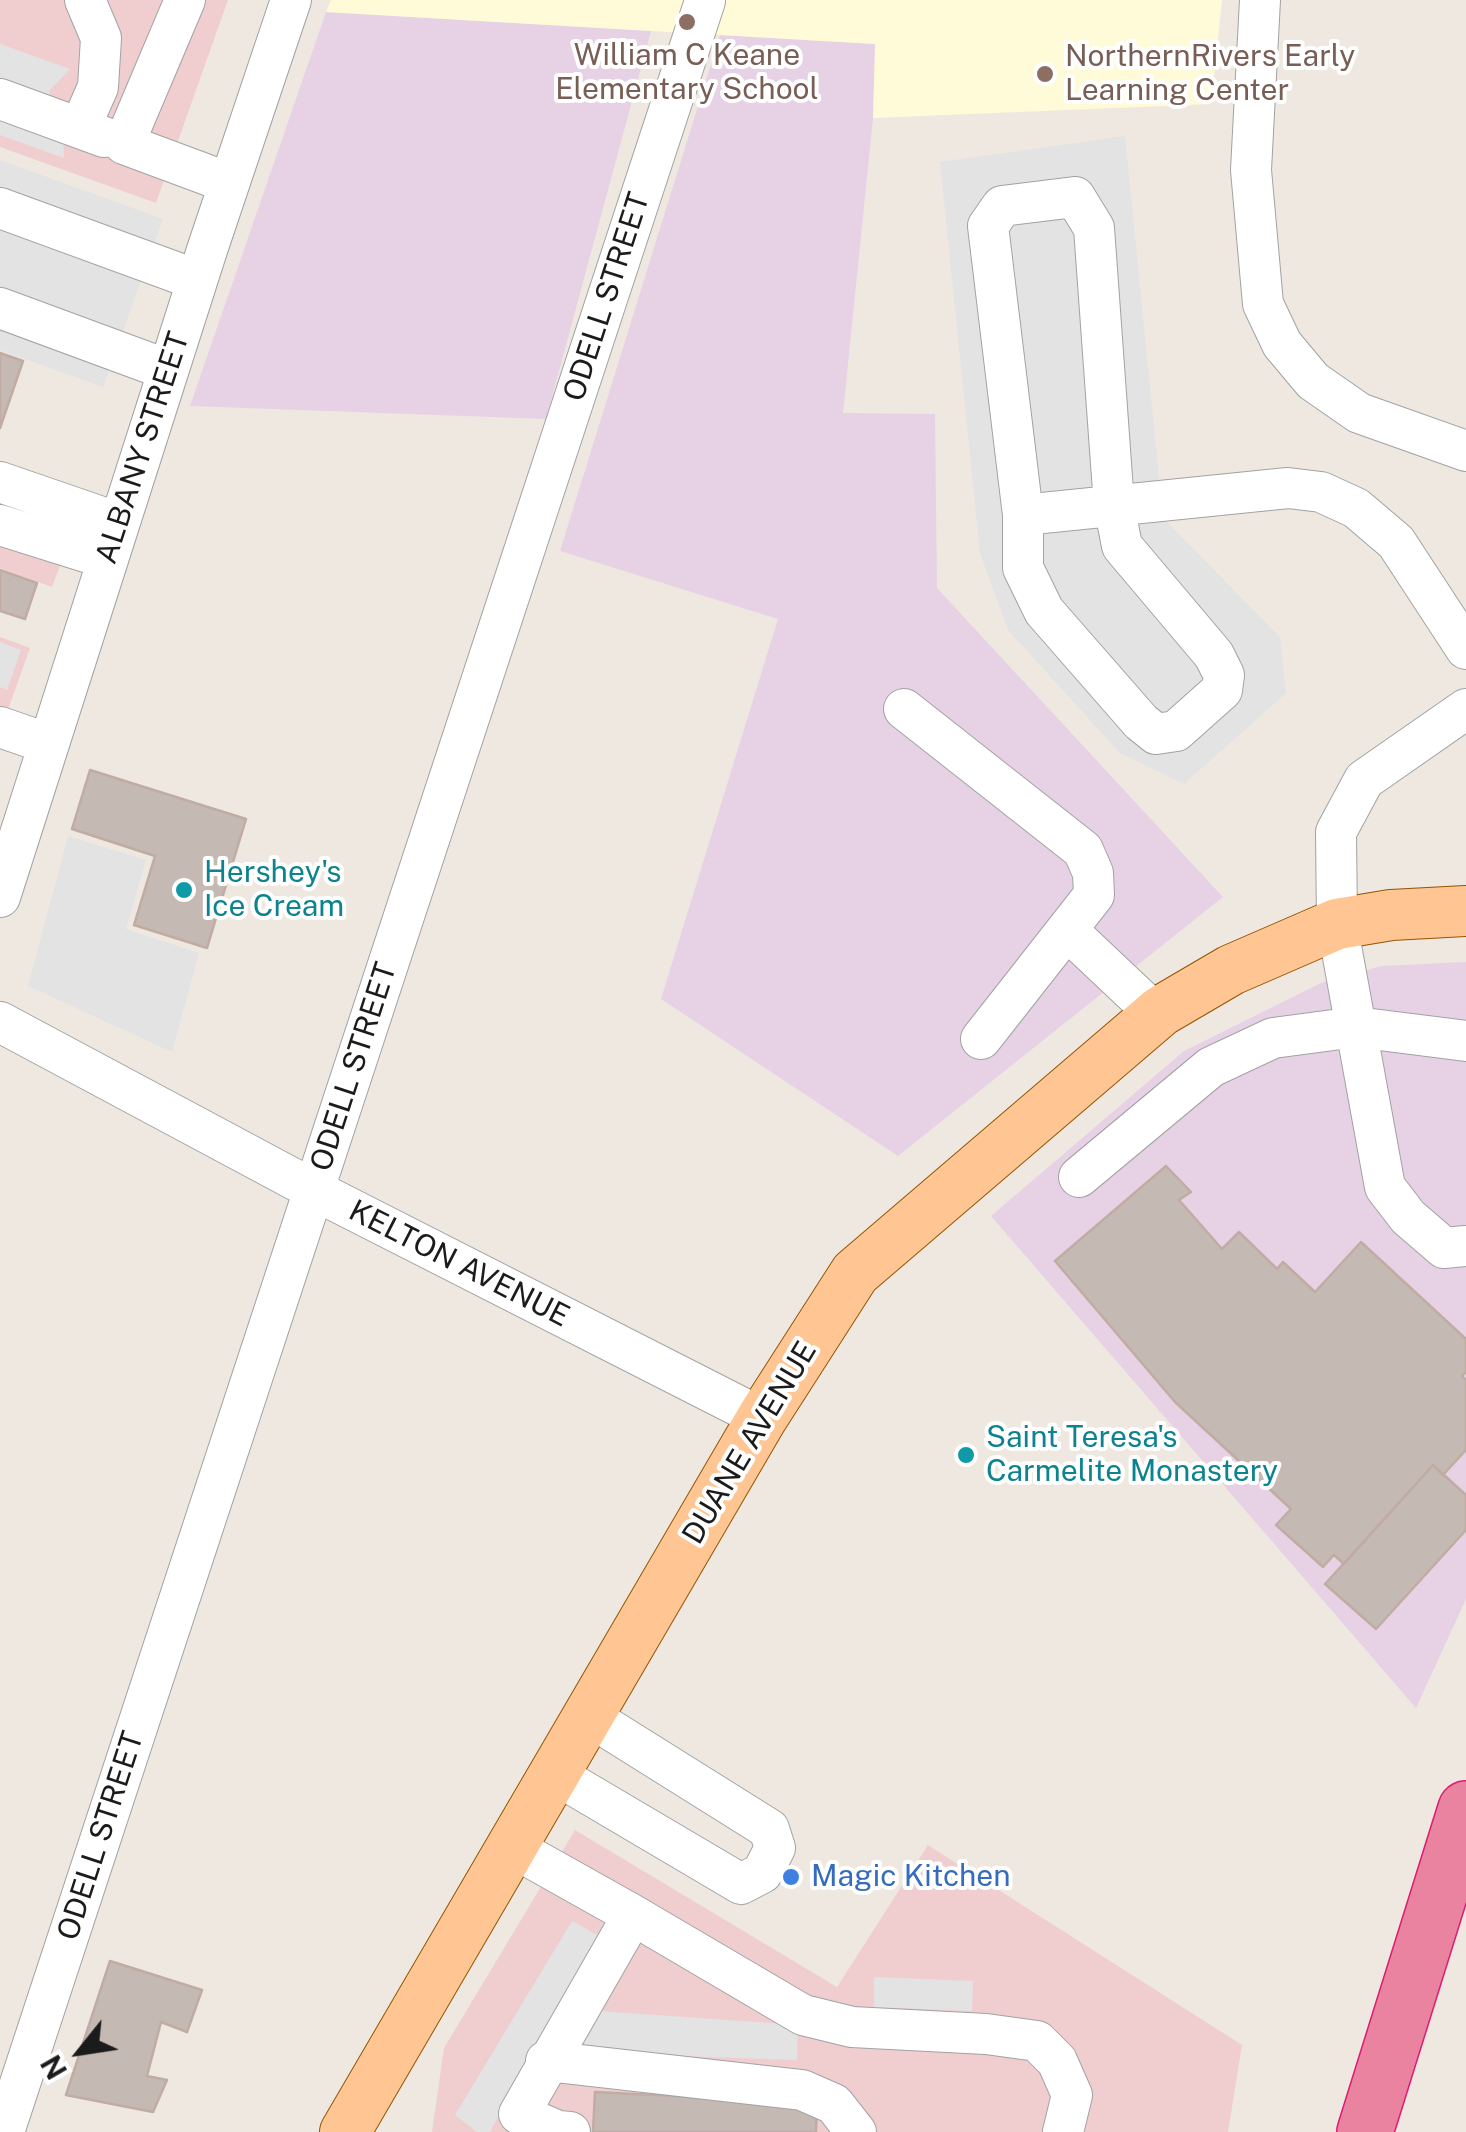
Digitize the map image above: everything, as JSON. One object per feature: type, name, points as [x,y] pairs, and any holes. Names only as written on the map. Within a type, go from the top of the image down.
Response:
[{"type":"highway","points":[[1365,2132],[1466,1809]]},
{"type":"main road","name":"DUANE AVENUE","points":[[344,2132],[762,1418],[856,1273],[1157,1014],[1231,970],[1337,924],[1391,915],[1466,911]]},
{"type":"street","points":[[80,128],[98,88],[101,38],[85,0]]},
{"type":"street","points":[[124,144],[185,0]]},
{"type":"street","name":"ALBANY STREET","points":[[0,897],[197,280],[291,0]]},
{"type":"street","points":[[1260,0],[1252,170],[1262,304],[1282,344],[1313,381],[1360,414],[1466,451]]},
{"type":"street","name":"ODELL STREET","points":[[4,2132],[705,1]]},
{"type":"street","points":[[0,99],[230,183]]},
{"type":"street","points":[[1075,197],[1094,228],[1114,505],[1122,546],[1214,655],[1224,675],[1222,690],[1176,731],[1156,734],[1141,722],[1044,611],[1023,568],[1023,515],[988,226],[1002,206],[1075,197]]},
{"type":"street","points":[[0,208],[197,280]]},
{"type":"street","points":[[0,308],[168,370]]},
{"type":"street","points":[[0,482],[114,541]]},
{"type":"street","points":[[1023,515],[1288,488],[1322,492],[1356,508],[1396,542],[1466,649]]},
{"type":"street","points":[[0,526],[114,541]]},
{"type":"street","points":[[904,709],[1083,850],[1093,873],[1094,896],[982,1039]]},
{"type":"street","points":[[1466,710],[1364,780],[1336,832],[1337,924],[1385,1187],[1408,1217],[1444,1248],[1466,1246]]},
{"type":"street","points":[[0,727],[49,744]]},
{"type":"street","points":[[1066,930],[1157,1014]]},
{"type":"street","name":"KELTON AVENUE","points":[[0,1022],[314,1190],[762,1418]]},
{"type":"street","points":[[1079,1177],[1211,1067],[1273,1038],[1356,1027],[1466,1041]]},
{"type":"street","points":[[553,1773],[741,1884],[762,1874],[775,1848],[769,1830],[588,1715]]},
{"type":"street","points":[[510,1846],[803,2014],[852,2027],[986,2034],[1036,2041],[1057,2061],[1072,2094],[1063,2132]]},
{"type":"street","points":[[570,2132],[558,2131],[519,2114],[633,1915]]},
{"type":"street","points":[[546,2061],[802,2090],[834,2104],[856,2132]]},
{"type":"shaded area","points":[[0,0],[228,0],[156,203],[0,147]]},
{"type":"shaded area","name":"NorthernRivers Early Learning Center","points":[[331,0],[1222,0],[1211,104],[873,118],[875,44],[326,12]]},
{"type":"shaded area","points":[[326,12],[651,31],[546,419],[190,406]]},
{"type":"shaded area","points":[[720,35],[876,44],[873,118],[843,413],[935,414],[937,588],[1223,897],[898,1156],[661,999],[778,619],[560,551]]},
{"type":"shaded area","points":[[0,44],[70,69],[49,91],[63,135],[64,158],[0,135]]},
{"type":"shaded area","points":[[1125,136],[1163,518],[1280,637],[1286,693],[1184,784],[1120,753],[1008,630],[980,553],[940,162]]},
{"type":"shaded area","points":[[0,160],[163,219],[103,387],[0,350]]},
{"type":"shaded area","points":[[0,461],[87,493],[52,587],[0,568]]},
{"type":"shaded area","points":[[0,637],[30,648],[0,732]]},
{"type":"shaded area","points":[[0,642],[21,650],[7,690],[0,687]]},
{"type":"shaded area","points":[[68,836],[146,860],[126,929],[199,953],[172,1052],[28,986]]},
{"type":"shaded area","points":[[1466,962],[1466,1599],[1416,1708],[991,1216],[1184,1051],[1321,983],[1381,966]]},
{"type":"shaded area","points":[[575,1830],[837,1987],[928,1845],[1242,2045],[1228,2132],[432,2132],[444,2048]]},
{"type":"shaded area","points":[[572,1921],[601,1937],[557,2008],[798,2025],[797,2060],[532,2051],[490,2132],[477,2132],[455,2115]]},
{"type":"shaded area","points":[[874,1977],[973,1981],[972,2011],[874,2007]]},
{"type":"building","points":[[0,353],[23,361],[0,428]]},
{"type":"building","points":[[0,570],[37,583],[25,619],[0,611]]},
{"type":"building","name":"Hershey's Ice Cream","points":[[90,770],[246,819],[207,948],[134,925],[155,856],[72,829]]},
{"type":"building","points":[[1166,1166],[1191,1192],[1179,1200],[1222,1249],[1239,1232],[1277,1269],[1283,1262],[1315,1292],[1361,1242],[1466,1339],[1466,1372],[1462,1376],[1466,1380],[1466,1450],[1443,1475],[1433,1465],[1344,1564],[1334,1555],[1323,1567],[1276,1525],[1291,1509],[1175,1402],[1055,1261]]},
{"type":"building","points":[[1433,1465],[1466,1495],[1466,1530],[1376,1629],[1325,1584]]},
{"type":"building","points":[[110,1961],[202,1990],[187,2032],[161,2022],[147,2076],[167,2080],[153,2112],[66,2095]]},
{"type":"building","points":[[595,2092],[817,2103],[816,2132],[593,2132]]},
{"type":"place","name":"William C Keane Elementary School","points":[[687,22]]},
{"type":"place","name":"NorthernRivers Early Learning Center","points":[[1045,74]]},
{"type":"place","name":"Hershey's Ice Cream","points":[[184,890]]},
{"type":"place","name":"Saint Teresa's Carmelite Monastery","points":[[966,1455]]},
{"type":"place","name":"Magic Kitchen","points":[[791,1877]]}]
